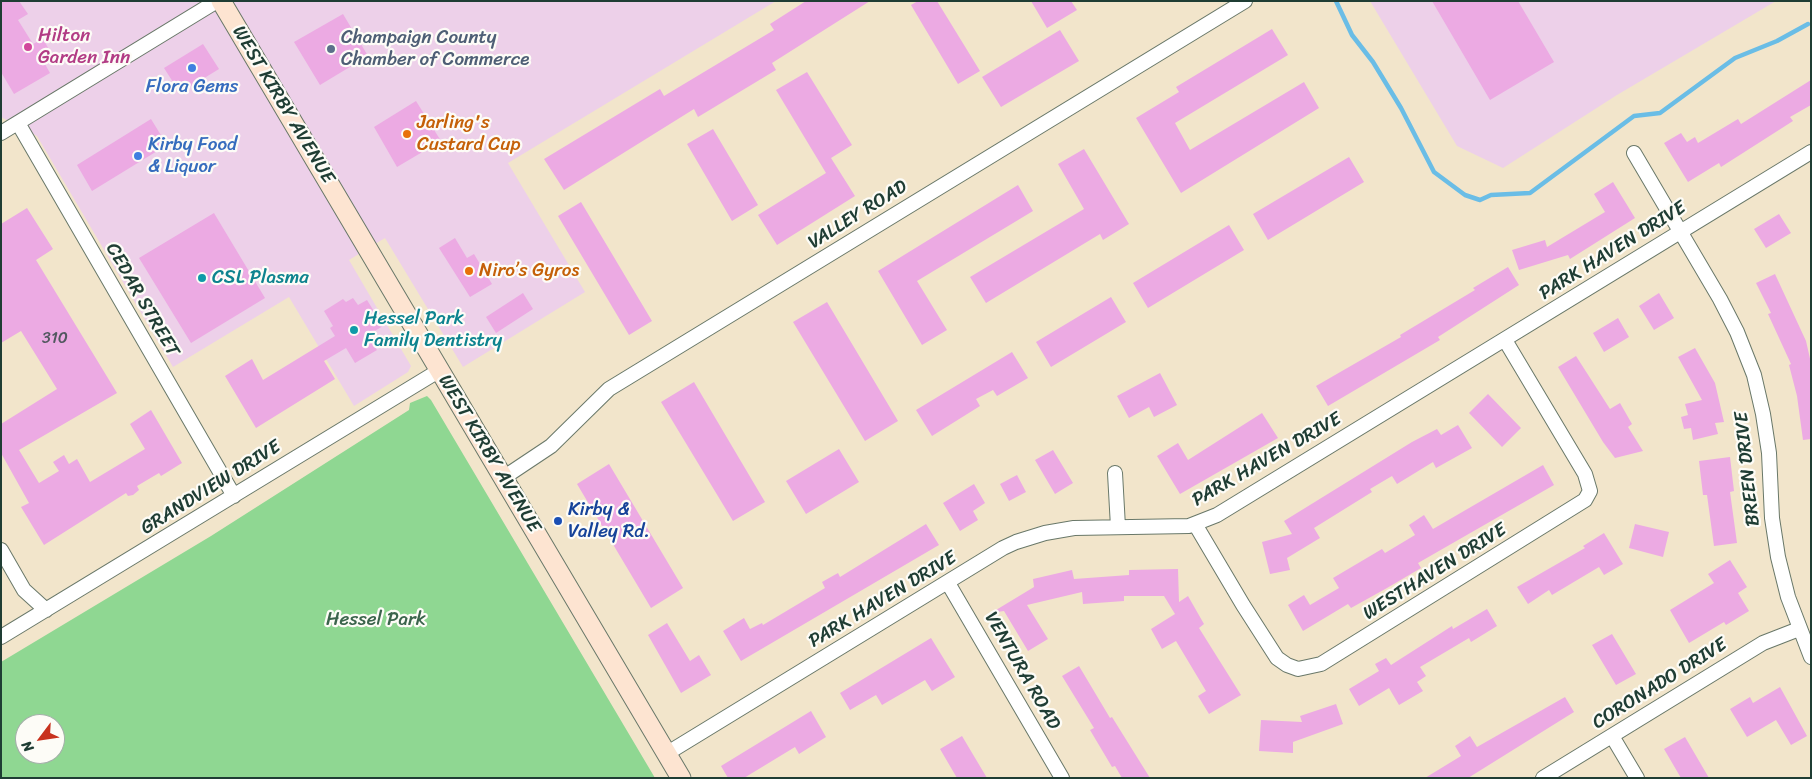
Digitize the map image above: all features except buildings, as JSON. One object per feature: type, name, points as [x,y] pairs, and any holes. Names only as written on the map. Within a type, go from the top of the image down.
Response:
[{"type":"main road","name":"WEST KIRBY AVENUE","points":[[221,1],[680,778]]},
{"type":"street","points":[[1,133],[217,1]]},
{"type":"street","name":"VALLEY ROAD","points":[[503,478],[551,446],[610,389],[1245,1]]},
{"type":"street","name":"CEDAR STREET","points":[[18,123],[234,496]]},
{"type":"street","name":"PARK HAVEN DRIVE","points":[[666,754],[1016,542],[1045,533],[1074,528],[1177,527],[1195,524],[1217,515],[1811,152]]},
{"type":"street","name":"BREEN DRIVE","points":[[1634,153],[1724,308],[1754,375],[1763,414],[1768,453],[1772,518],[1778,557],[1788,597],[1799,630],[1811,657]]},
{"type":"street","name":"WESTHAVEN DRIVE","points":[[1195,524],[1277,658],[1287,665],[1298,669],[1321,664],[1574,509],[1585,500],[1590,491],[1585,474],[1505,340]]},
{"type":"street","name":"GRANDVIEW DRIVE","points":[[1,637],[440,370]]},
{"type":"street","points":[[1115,474],[1118,527]]},
{"type":"street","points":[[1,550],[24,590],[46,610]]},
{"type":"street","name":"VENTURA ROAD","points":[[948,583],[1062,778]]},
{"type":"street","name":"CORONADO DRIVE","points":[[1543,778],[1763,642],[1799,630]]},
{"type":"street","points":[[1612,736],[1637,778]]},
{"type":"shaded area","points":[[1,1],[776,1],[508,163],[585,292],[463,367],[385,238],[349,260],[411,366],[408,372],[354,406],[289,297],[173,367],[37,136],[1,117]]},
{"type":"shaded area","points":[[1370,1],[1776,1],[1617,95],[1503,168],[1457,146]]},
{"type":"green space","name":"Hessel Park","points":[[427,396],[431,400],[655,778],[1,778],[1,662],[211,536],[409,410],[410,403]]},
{"type":"waterway","points":[[1336,1],[1352,35],[1373,62],[1401,108],[1434,172],[1465,195],[1480,200],[1491,195],[1530,193],[1634,116],[1660,113],[1735,58],[1777,41],[1808,24]]},
{"type":"place","name":"Hilton Garden Inn","points":[[28,47]]},
{"type":"place","name":"Champaign County Chamber of Commerce","points":[[331,49]]},
{"type":"place","name":"Flora Gems","points":[[192,68]]},
{"type":"place","name":"Jarling's Custard Cup","points":[[407,134]]},
{"type":"place","name":"Kirby Food & Liquor","points":[[138,156]]},
{"type":"place","name":"Niro’s Gyros","points":[[469,271]]},
{"type":"place","name":"CSL Plasma","points":[[202,278]]},
{"type":"place","name":"Hessel Park Family Dentistry","points":[[354,330]]},
{"type":"place","name":"Kirby & Valley Rd.","points":[[558,521]]}]
